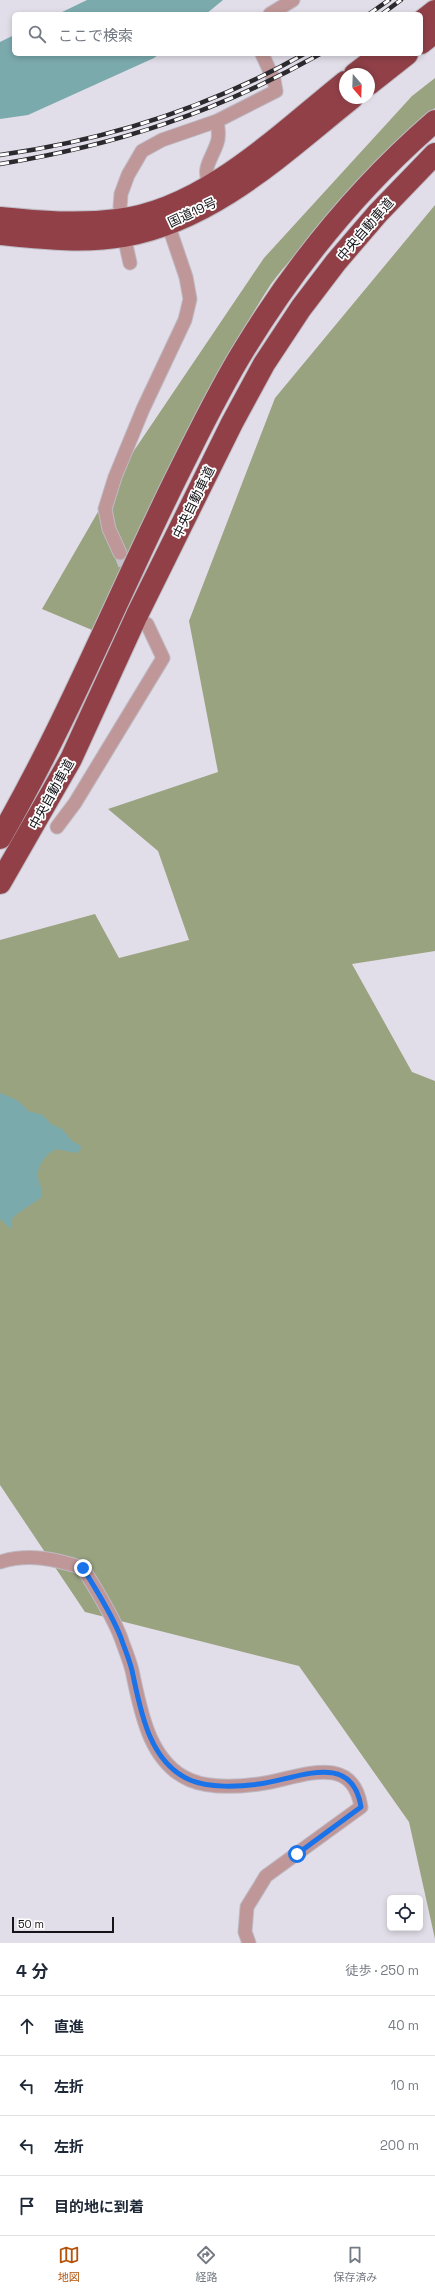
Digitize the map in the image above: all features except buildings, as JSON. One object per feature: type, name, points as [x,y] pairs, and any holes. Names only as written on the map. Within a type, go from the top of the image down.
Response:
[{"type":"highway","points":[[423,20],[435,11]]},
{"type":"highway","points":[[423,41],[435,32]]},
{"type":"highway","points":[[362,68],[378,56]]},
{"type":"highway","points":[[375,79],[404,56]]},
{"type":"highway","name":"国道19号","points":[[0,218],[70,223],[119,220],[168,206],[210,185],[240,166],[339,87]]},
{"type":"highway","name":"国道19号","points":[[0,234],[62,240],[124,236],[168,224],[208,206],[235,190],[344,104]]},
{"type":"highway","name":"中央自動車道","points":[[0,838],[32,782],[74,698],[149,532],[209,411],[244,349],[281,293],[316,246],[358,195],[407,145],[435,121]]},
{"type":"highway","name":"中央自動車道","points":[[0,883],[71,759],[137,615],[232,424],[264,364],[301,308],[336,262],[378,213],[435,154]]},
{"type":"street","points":[[273,12],[293,0]]},
{"type":"street","points":[[120,207],[121,194],[128,175],[142,151],[162,140],[217,121],[276,91],[274,80],[263,56]]},
{"type":"street","points":[[210,185],[206,177],[206,168],[218,143],[219,132],[217,121]]},
{"type":"street","points":[[120,554],[109,528],[105,509],[115,477],[143,409],[185,320],[190,299],[186,277],[168,224]]},
{"type":"street","points":[[126,245],[130,263]]},
{"type":"street","points":[[57,827],[75,803],[163,658],[147,624]]},
{"type":"street","points":[[0,1562],[11,1558],[40,1556],[83,1568],[120,1636],[133,1674],[146,1729],[158,1752],[173,1771],[190,1780],[209,1785],[259,1784],[306,1772],[319,1772],[342,1776],[355,1785],[359,1793],[361,1807],[266,1876],[247,1907],[245,1932],[249,1943]]},
{"type":"green space","points":[[435,78],[435,108],[382,156],[349,190],[271,284],[245,325],[176,454],[92,630],[42,609],[129,458],[264,258],[412,96]]},
{"type":"green space","points":[[435,205],[435,951],[352,964],[412,1072],[435,1081],[435,1939],[409,1822],[299,1666],[85,1612],[0,1485],[0,940],[95,914],[119,958],[189,940],[158,851],[108,809],[218,772],[189,621],[275,398]]},
{"type":"water","points":[[87,0],[223,0],[208,12],[62,12]]},
{"type":"water","points":[[12,36],[12,56],[156,56],[28,115],[0,119],[0,42]]},
{"type":"water","points":[[0,1093],[18,1101],[28,1111],[43,1115],[51,1124],[62,1129],[72,1141],[81,1146],[80,1151],[75,1153],[57,1149],[46,1156],[39,1168],[38,1173],[42,1197],[14,1216],[11,1222],[11,1229],[0,1219]]},
{"type":"tunnel","points":[[120,553],[142,610]]},
{"type":"railway","points":[[372,12],[389,0]]},
{"type":"railway","points":[[385,12],[401,0]]},
{"type":"railway","points":[[0,155],[40,149],[157,119],[232,90],[300,56]]},
{"type":"railway","points":[[0,164],[85,147],[165,124],[243,93],[316,56]]},
{"type":"route","points":[[83,1568],[120,1636],[133,1674],[146,1729],[158,1752],[173,1771],[190,1780],[209,1785],[259,1784],[306,1772],[319,1772],[342,1776],[355,1785],[359,1793],[361,1807],[297,1854]]}]
